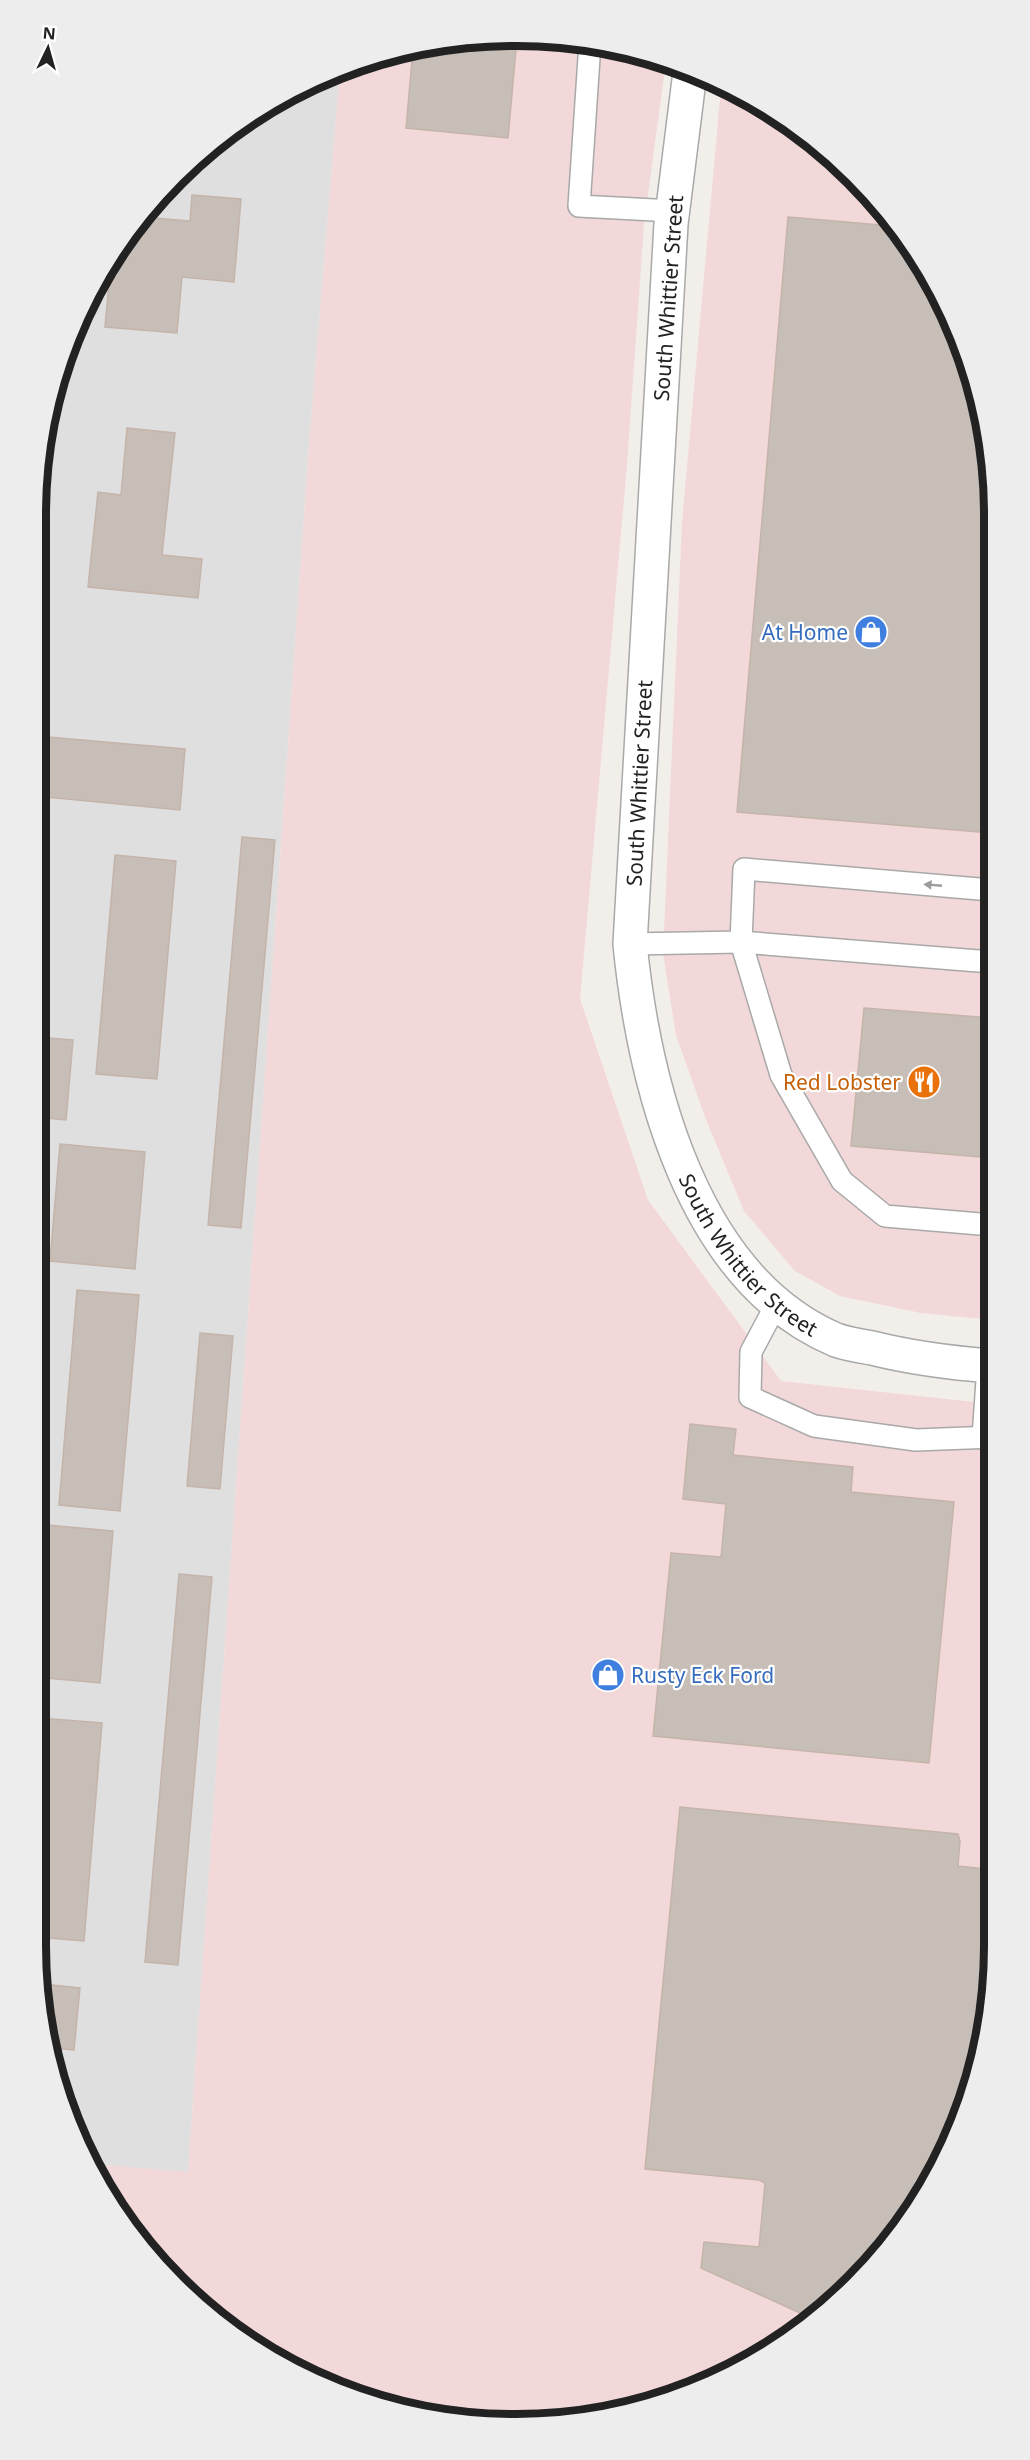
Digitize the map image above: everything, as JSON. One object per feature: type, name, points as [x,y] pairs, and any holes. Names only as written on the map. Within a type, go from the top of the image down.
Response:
[{"type":"street","name":"South Whittier Street","points":[[689,80],[673,211],[630,944],[635,999],[660,1107],[689,1181],[725,1249],[777,1303],[806,1323],[837,1340],[918,1360],[984,1366]]},
{"type":"lane","points":[[589,53],[579,206],[673,211]]},
{"type":"lane","points":[[984,889],[744,869],[741,942],[781,1075],[842,1181],[885,1216],[984,1224]]},
{"type":"lane","points":[[630,944],[741,942],[984,961]]},
{"type":"lane","points":[[777,1303],[751,1352],[750,1397],[814,1426],[916,1440],[984,1437]]},
{"type":"shaded area","name":"Rusty Eck Ford","points":[[515,46],[576,51],[636,62],[665,71],[644,224],[627,464],[580,999],[648,1200],[781,1381],[984,1403],[984,1945],[982,1976],[907,2202],[887,2230],[846,2276],[800,2317],[775,2335],[722,2365],[666,2389],[636,2398],[576,2409],[515,2414],[454,2409],[394,2398],[364,2389],[308,2365],[255,2335],[230,2317],[184,2276],[143,2230],[125,2205],[102,2165],[188,2172],[309,445],[339,81],[394,62],[424,56]]},
{"type":"shaded area","points":[[339,81],[309,445],[188,2173],[102,2165],[82,2124],[62,2066],[48,1976],[46,1945],[46,515],[48,484],[56,424],[71,364],[109,281],[143,230],[184,184],[230,143],[281,109]]},
{"type":"shaded area","points":[[720,94],[749,109],[800,143],[846,184],[887,230],[921,281],[935,308],[959,364],[968,394],[979,454],[984,515],[984,1319],[921,1313],[840,1296],[795,1271],[744,1211],[705,1117],[676,1035],[663,954],[682,523]]},
{"type":"building","points":[[516,46],[508,138],[406,128],[412,58],[454,51]]},
{"type":"building","points":[[192,195],[241,199],[234,282],[182,277],[177,333],[105,327],[109,281],[143,230],[153,218],[190,221]]},
{"type":"building","name":"At Home","points":[[788,217],[883,225],[921,281],[948,336],[968,394],[979,454],[984,515],[984,832],[737,812]]},
{"type":"building","points":[[127,428],[175,433],[162,555],[202,559],[198,598],[88,587],[98,492],[121,495]]},
{"type":"building","points":[[46,737],[185,749],[180,810],[46,797]]},
{"type":"building","points":[[242,837],[275,840],[241,1228],[208,1225]]},
{"type":"building","points":[[115,855],[176,861],[157,1079],[96,1074]]},
{"type":"building","name":"Red Lobster","points":[[864,1008],[984,1017],[984,1157],[851,1146]]},
{"type":"building","points":[[46,1038],[73,1040],[66,1120],[46,1118]]},
{"type":"building","points":[[60,1144],[145,1152],[135,1269],[50,1261]]},
{"type":"building","points":[[77,1290],[139,1295],[120,1511],[59,1505]]},
{"type":"building","points":[[200,1333],[233,1336],[220,1489],[187,1486]]},
{"type":"building","points":[[690,1424],[736,1429],[733,1455],[853,1467],[851,1492],[954,1502],[929,1763],[653,1736],[671,1553],[721,1557],[726,1504],[683,1499]]},
{"type":"building","points":[[46,1525],[113,1531],[100,1683],[46,1678]]},
{"type":"building","points":[[179,1574],[212,1577],[178,1965],[145,1962]]},
{"type":"building","points":[[46,1718],[102,1723],[84,1941],[46,1938]]},
{"type":"building","points":[[680,1807],[958,1834],[960,1841],[958,1866],[984,1869],[982,1976],[968,2066],[948,2124],[921,2179],[887,2230],[867,2254],[803,2314],[701,2268],[704,2242],[759,2247],[765,2183],[759,2180],[645,2169]]},
{"type":"building","points":[[49,1985],[80,1988],[74,2050],[59,2049]]},
{"type":"place","name":"At Home","points":[[871,632]]},
{"type":"place","name":"Red Lobster","points":[[924,1082]]},
{"type":"place","name":"Rusty Eck Ford","points":[[608,1675]]}]
